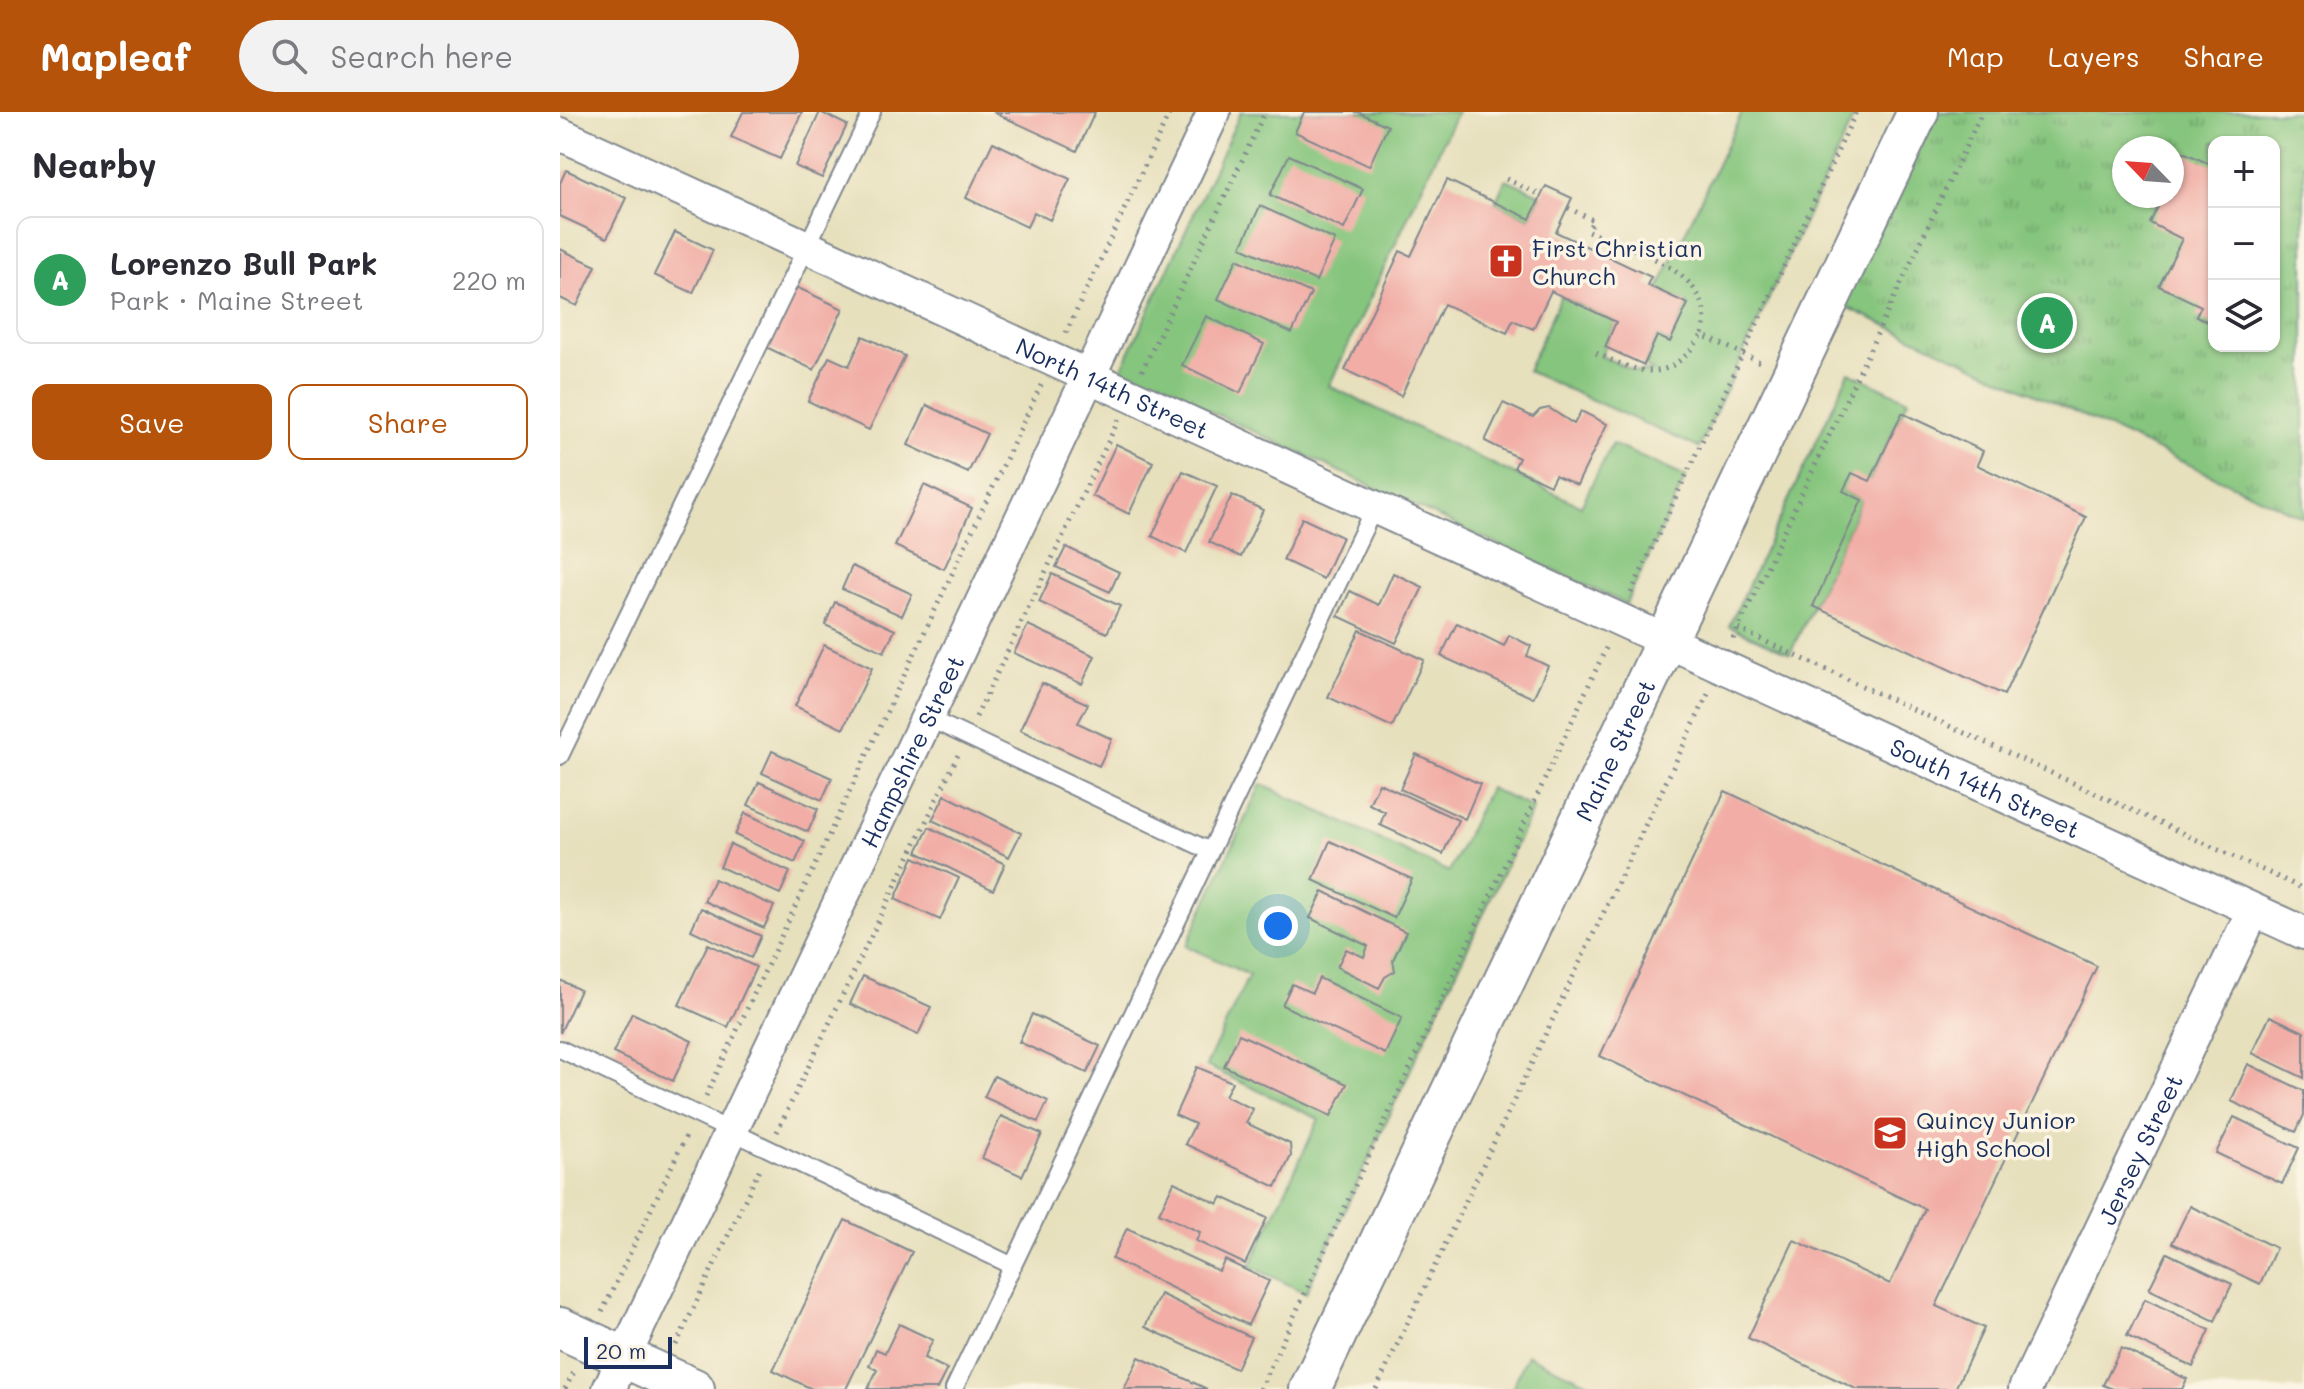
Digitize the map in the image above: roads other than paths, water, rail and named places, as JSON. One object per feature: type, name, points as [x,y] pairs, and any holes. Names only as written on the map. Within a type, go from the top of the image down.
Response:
[{"type":"street","name":"Hampshire Street","points":[[616,1373],[1214,112]]},
{"type":"street","name":"Maine Street","points":[[1310,1389],[1918,112]]},
{"type":"street","name":"North 14th Street","points":[[560,134],[1089,379],[1666,640]]},
{"type":"street","name":"South 14th Street","points":[[1666,640],[2304,933]]},
{"type":"street","name":"Jersey Street","points":[[2025,1389],[2253,911]]},
{"type":"street","points":[[574,1334],[616,1373],[694,1389]]},
{"type":"lane","points":[[560,756],[803,247],[872,112]]},
{"type":"lane","points":[[954,1389],[1374,508]]},
{"type":"lane","points":[[928,718],[1210,851]]},
{"type":"lane","points":[[560,1049],[733,1129],[1013,1266]]},
{"type":"place","name":"First Christian Church","points":[[1506,261]]},
{"type":"place","name":"Lorenzo Bull Park","points":[[2047,323]]},
{"type":"place","name":"Quincy Junior High School","points":[[1890,1133]]}]
